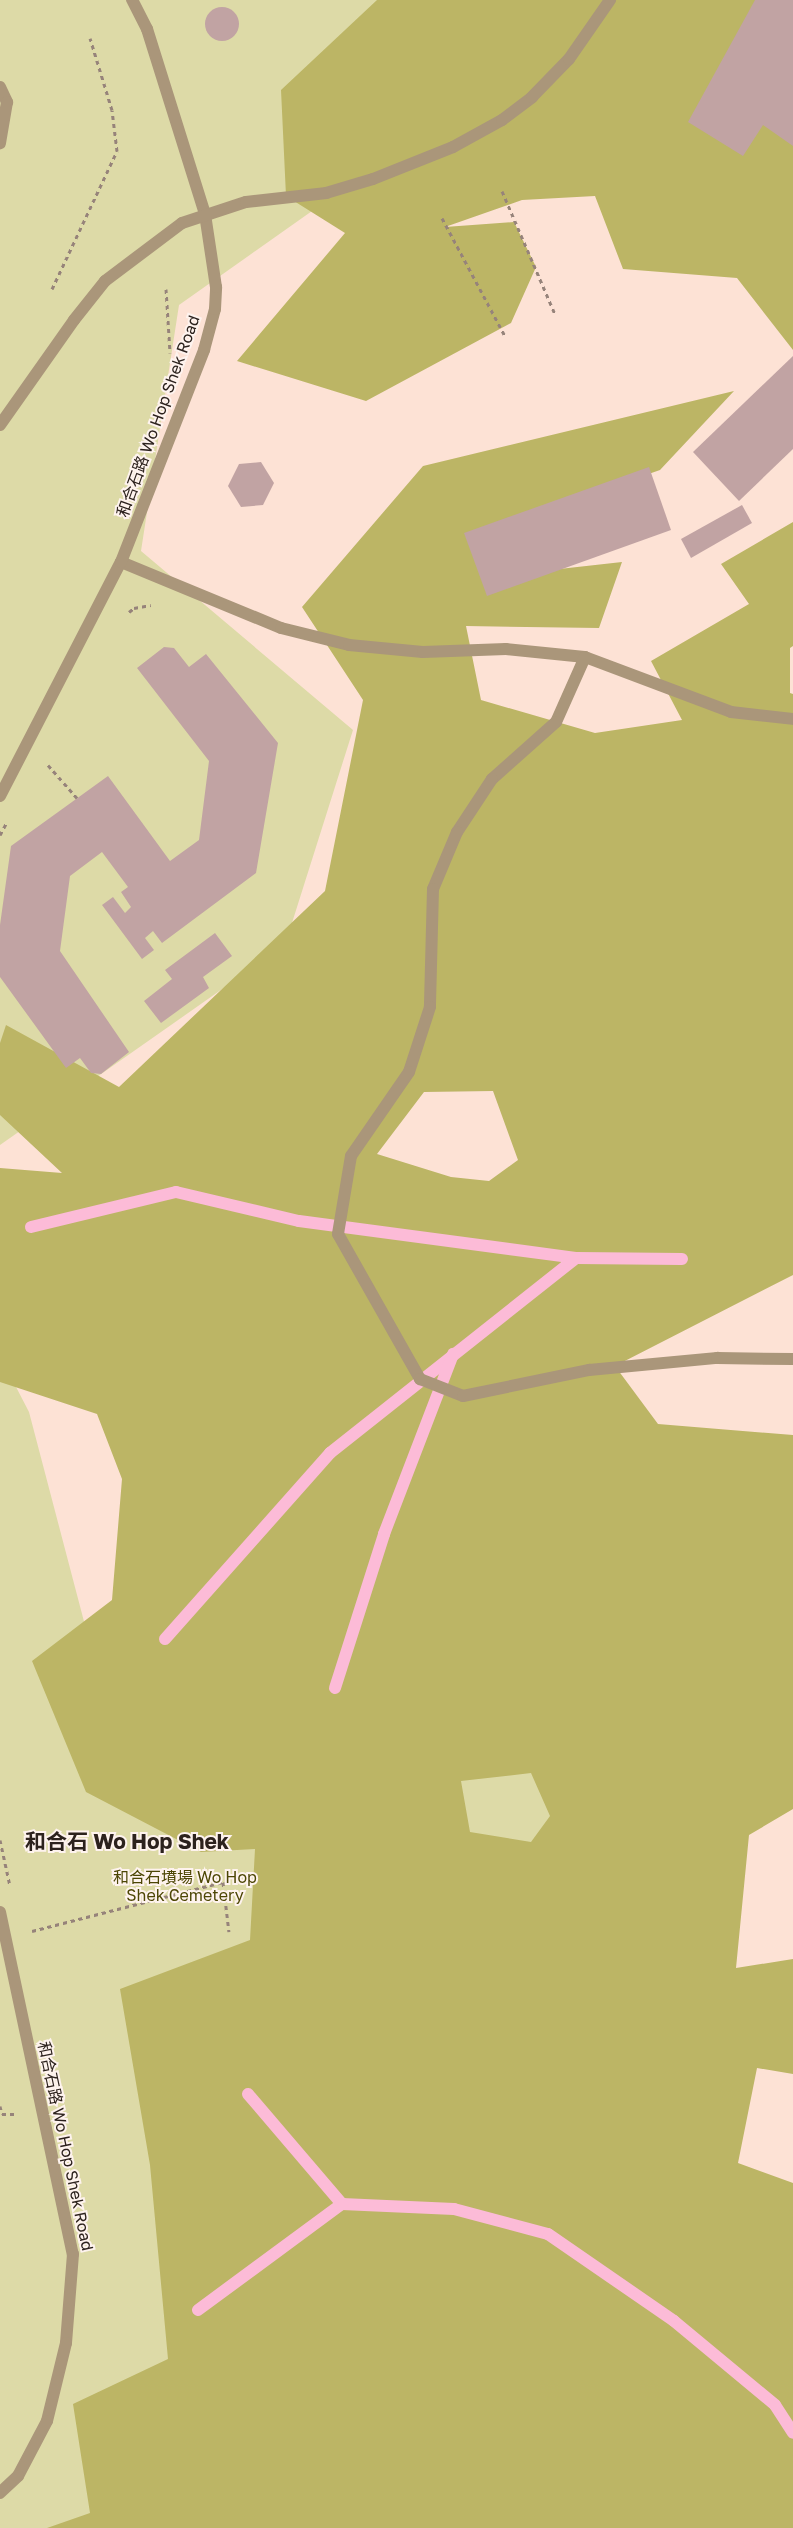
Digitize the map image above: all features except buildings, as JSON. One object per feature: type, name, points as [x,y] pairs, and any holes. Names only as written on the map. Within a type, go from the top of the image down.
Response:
[{"type":"street","name":"和合石路 Wo Hop Shek Road","points":[[0,796],[121,562],[204,350],[215,309],[216,287],[205,214],[147,29],[132,0]]},
{"type":"street","points":[[0,425],[74,320],[105,281],[182,223],[246,202],[326,193],[374,179],[454,147],[502,120],[532,97],[569,59],[610,0]]},
{"type":"street","points":[[0,87],[7,102],[0,143]]},
{"type":"street","points":[[121,562],[281,628],[349,645],[423,652],[506,649],[585,657],[731,712],[793,719]]},
{"type":"street","points":[[585,657],[556,722],[492,779],[454,840],[433,889],[430,1007],[409,1072],[352,1156],[338,1234],[420,1380],[463,1396],[589,1370],[717,1358],[793,1359]]},
{"type":"street","name":"和合石路 Wo Hop Shek Road","points":[[0,1912],[73,2254],[66,2343],[47,2421],[18,2476],[0,2493]]},
{"type":"path","points":[[52,289],[118,151],[112,110],[90,38]]},
{"type":"path","points":[[502,191],[555,314]]},
{"type":"path","points":[[442,218],[504,336]]},
{"type":"path","points":[[122,618],[134,608],[158,604]]},
{"type":"path","points":[[47,763],[77,798]]},
{"type":"path","points":[[0,835],[9,818]]},
{"type":"path","points":[[22,1934],[223,1882],[229,1932]]},
{"type":"green space","points":[[0,0],[562,0],[455,110],[179,305],[141,551],[353,730],[285,945],[0,1145]]},
{"type":"green space","name":"和合石墳場 Wo Hop Shek Cemetery","points":[[0,1356],[29,1412],[97,1671],[558,1742],[610,1846],[336,2528],[0,2528]]},
{"type":"shaded area","points":[[377,0],[793,0],[793,350],[737,278],[623,269],[595,196],[522,200],[445,227],[514,222],[536,267],[511,323],[366,401],[237,361],[345,233],[286,196],[281,90]]},
{"type":"shaded area","points":[[734,391],[660,470],[528,516],[496,576],[622,562],[599,628],[466,626],[481,700],[595,733],[682,720],[651,661],[749,604],[721,564],[793,522],[793,646],[790,648],[790,693],[793,694],[793,1275],[615,1366],[658,1424],[793,1435],[793,1809],[749,1835],[736,1968],[793,1959],[793,2074],[757,2068],[738,2163],[793,2183],[793,2528],[47,2528],[90,2513],[73,2404],[168,2359],[150,2165],[120,1989],[250,1940],[255,1849],[201,1852],[86,1792],[32,1661],[112,1600],[122,1479],[97,1414],[0,1382],[0,1168],[62,1173],[0,1115],[0,1043],[6,1025],[119,1087],[325,891],[363,700],[302,607],[423,466]],"holes":[[[493,1091],[518,1160],[489,1181],[451,1177],[377,1154],[424,1092]],[[531,1773],[550,1816],[531,1842],[470,1832],[461,1781]]]},
{"type":"waterway","points":[[31,1227],[176,1192],[299,1221],[576,1258],[682,1259]]},
{"type":"waterway","points":[[165,1639],[330,1453],[576,1258]]},
{"type":"waterway","points":[[335,1688],[384,1534],[453,1354]]},
{"type":"waterway","points":[[248,2094],[342,2204],[454,2209],[548,2234],[674,2321],[775,2405],[793,2433]]},
{"type":"waterway","points":[[198,2310],[342,2204]]},
{"type":"district","name":"和合石 Wo Hop Shek","points":[[127,1841]]}]
